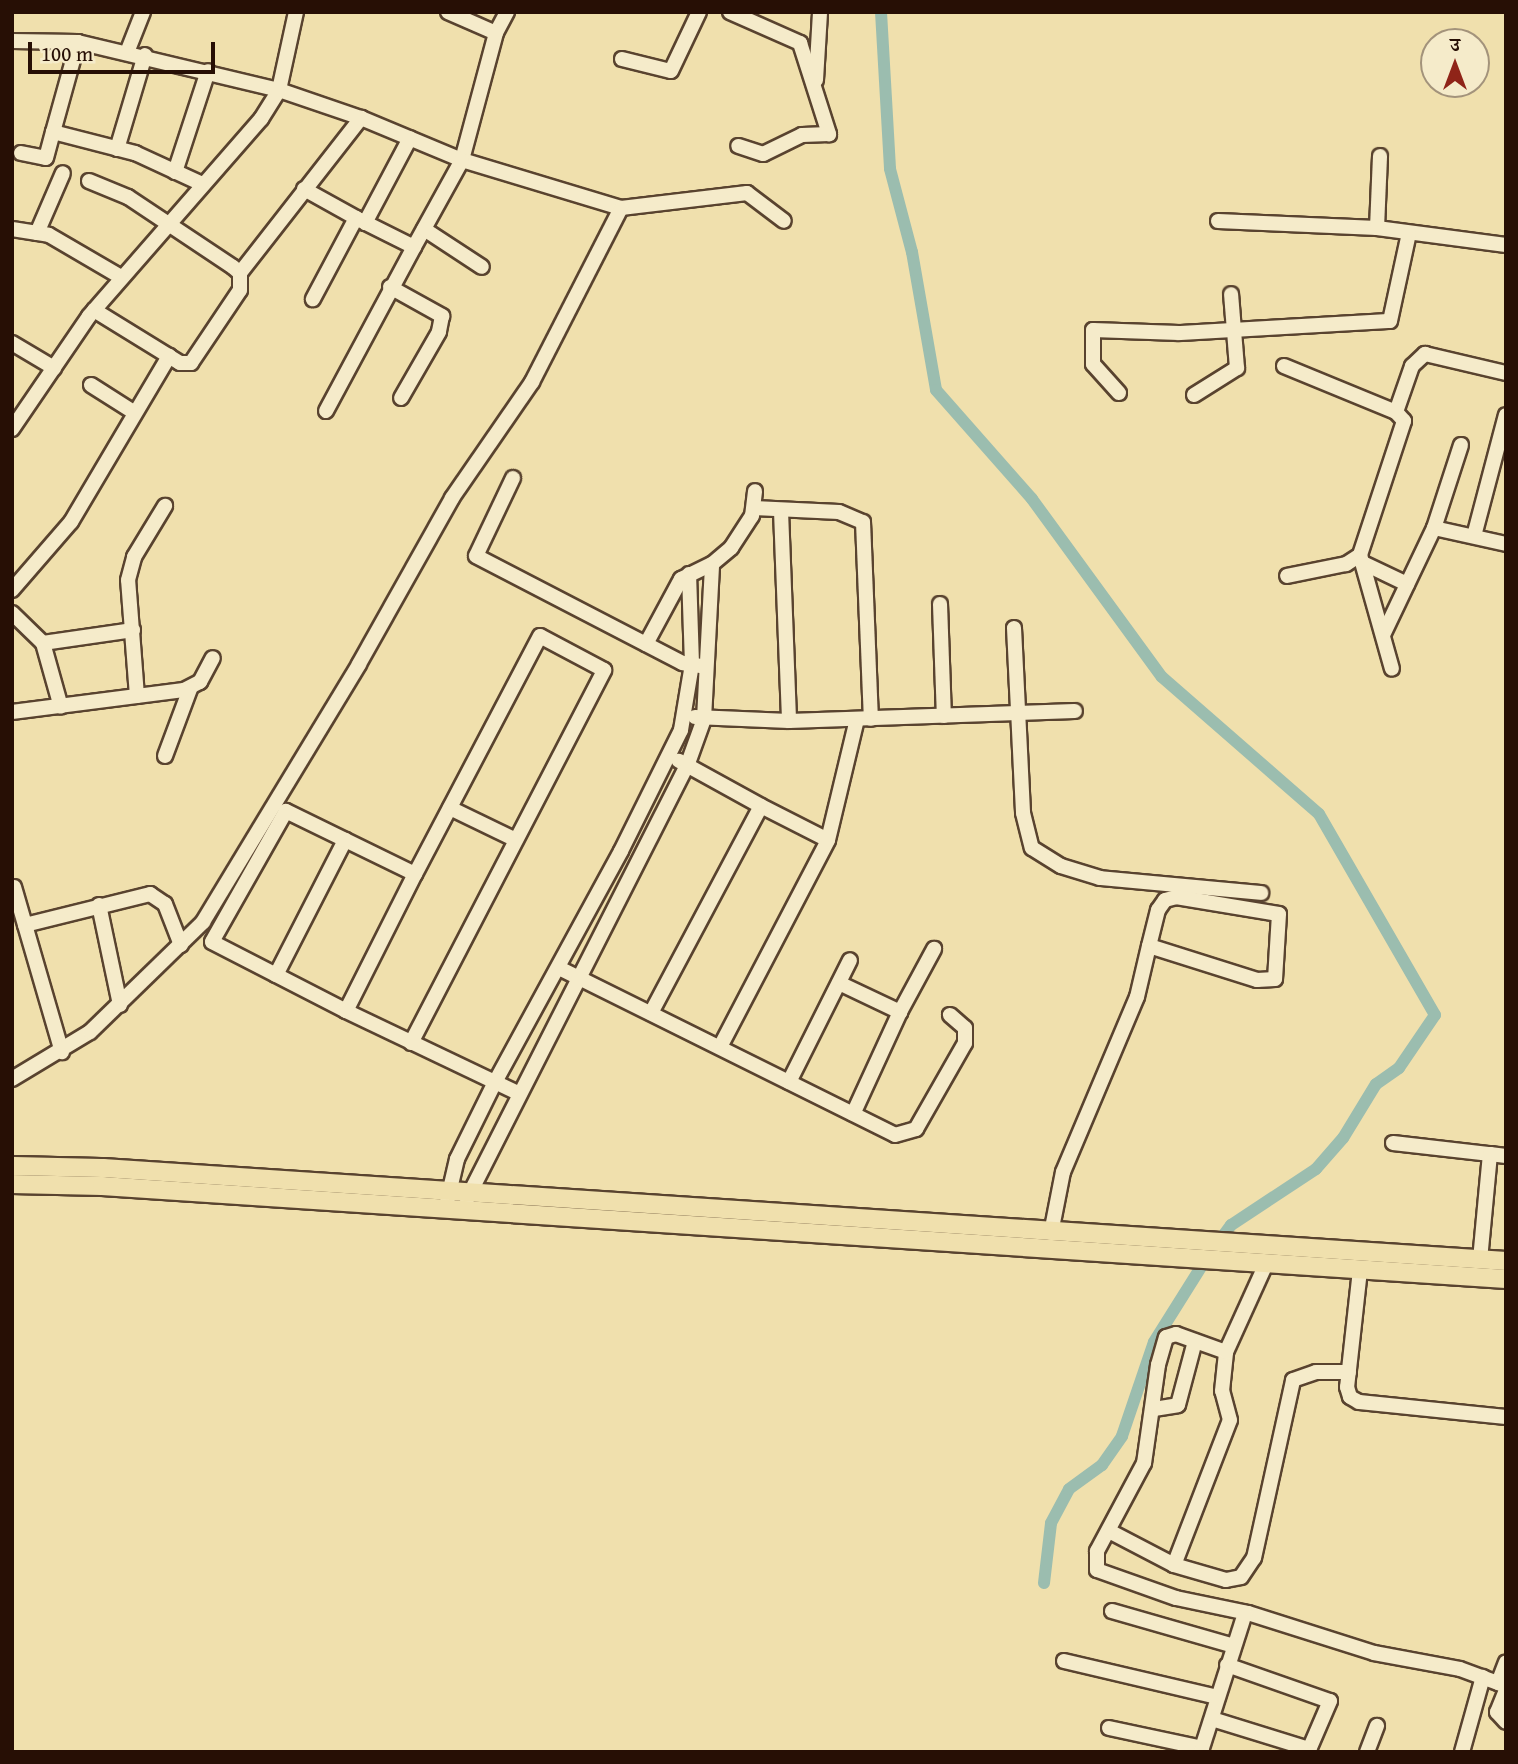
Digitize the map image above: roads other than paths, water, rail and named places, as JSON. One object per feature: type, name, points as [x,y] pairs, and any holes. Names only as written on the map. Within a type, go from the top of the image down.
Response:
[{"type":"main road","points":[[12,1166],[447,1201]]},
{"type":"main road","points":[[12,1184],[467,1202],[1051,1233],[1506,1261]]},
{"type":"main road","points":[[467,1202],[1266,1264],[1506,1279]]},
{"type":"street","points":[[128,50],[143,12]]},
{"type":"street","points":[[12,429],[94,310],[201,183],[261,119],[279,90],[296,12]]},
{"type":"street","points":[[448,12],[496,33]]},
{"type":"street","points":[[326,411],[390,287],[462,160],[496,33],[508,12]]},
{"type":"street","points":[[622,59],[671,71],[699,12]]},
{"type":"street","points":[[730,12],[752,17],[800,43],[816,84],[829,134],[802,135],[763,154],[738,146]]},
{"type":"street","points":[[816,84],[820,12]]},
{"type":"street","points":[[12,41],[78,42],[128,50],[279,90],[361,118],[462,160],[621,208],[735,191],[762,201],[784,220]]},
{"type":"street","points":[[21,153],[46,158],[78,42]]},
{"type":"street","points":[[117,149],[145,55]]},
{"type":"street","points":[[175,172],[208,71]]},
{"type":"street","points":[[94,310],[169,356],[191,363],[238,298],[240,274],[361,118]]},
{"type":"street","points":[[53,132],[117,149],[201,183]]},
{"type":"street","points":[[313,299],[410,138]]},
{"type":"street","points":[[1377,228],[1380,156]]},
{"type":"street","points":[[37,233],[63,173]]},
{"type":"street","points":[[89,181],[128,197],[240,274]]},
{"type":"street","points":[[304,189],[414,247]]},
{"type":"street","points":[[12,1079],[62,1052],[120,1005],[203,922],[359,664],[452,498],[532,382],[621,208]]},
{"type":"street","points":[[1218,220],[1377,228],[1506,244]]},
{"type":"street","points":[[12,229],[49,235],[121,277]]},
{"type":"street","points":[[424,229],[482,267]]},
{"type":"street","points":[[1119,393],[1093,364],[1093,330],[1236,330],[1390,321],[1409,233]]},
{"type":"street","points":[[390,287],[442,316],[439,332],[401,398]]},
{"type":"street","points":[[1194,395],[1237,368],[1231,294]]},
{"type":"street","points":[[12,343],[54,368]]},
{"type":"street","points":[[1396,412],[1412,366],[1425,354],[1506,373]]},
{"type":"street","points":[[12,590],[71,522],[169,356]]},
{"type":"street","points":[[1284,366],[1396,412],[1404,421],[1403,433],[1362,559],[1392,669]]},
{"type":"street","points":[[91,385],[135,413]]},
{"type":"street","points":[[1474,536],[1506,415]]},
{"type":"street","points":[[1383,635],[1434,528],[1461,445]]},
{"type":"street","points":[[513,478],[476,556],[646,644],[692,664],[709,668]]},
{"type":"street","points":[[646,644],[673,588],[689,573],[712,564],[731,548],[754,508],[755,491]]},
{"type":"street","points":[[137,696],[133,630],[127,591],[134,557],[165,506]]},
{"type":"street","points":[[720,1047],[828,840],[864,719],[863,523],[839,512],[754,508]]},
{"type":"street","points":[[781,511],[789,722]]},
{"type":"street","points":[[1434,528],[1506,544]]},
{"type":"street","points":[[1287,576],[1362,559],[1407,584]]},
{"type":"street","points":[[467,1202],[518,1093],[687,766],[704,719],[709,668],[712,564]]},
{"type":"street","points":[[447,1201],[457,1159],[494,1084],[559,968],[670,755],[687,716],[692,664],[689,573]]},
{"type":"street","points":[[940,604],[944,716]]},
{"type":"street","points":[[12,613],[43,643],[61,707]]},
{"type":"street","points":[[1014,628],[1027,839],[1038,853],[1061,866],[1100,878],[1261,893]]},
{"type":"street","points":[[43,643],[133,630]]},
{"type":"street","points":[[346,1011],[540,636],[604,670],[513,839],[411,1043]]},
{"type":"street","points":[[165,756],[190,689],[206,675],[213,659]]},
{"type":"street","points":[[12,712],[190,689]]},
{"type":"street","points":[[687,716],[789,722],[1075,711]]},
{"type":"street","points":[[670,755],[828,840]]},
{"type":"street","points":[[651,1013],[761,806]]},
{"type":"street","points":[[450,808],[513,839]]},
{"type":"street","points":[[415,874],[286,811],[212,942],[346,1011],[494,1084],[518,1093]]},
{"type":"street","points":[[276,975],[345,840]]},
{"type":"street","points":[[14,887],[62,1052]]},
{"type":"street","points":[[24,925],[136,895],[159,896],[181,945]]},
{"type":"street","points":[[1051,1233],[1063,1172],[1137,997],[1149,946],[1158,910],[1165,900],[1176,897],[1279,914],[1275,979],[1257,980],[1149,946]]},
{"type":"street","points":[[99,905],[120,1005]]},
{"type":"street","points":[[853,1114],[900,1013],[934,949]]},
{"type":"street","points":[[789,1082],[850,960]]},
{"type":"street","points":[[559,968],[895,1135],[916,1129],[965,1043],[965,1028],[950,1015]]},
{"type":"street","points":[[839,983],[900,1013]]},
{"type":"street","points":[[1392,1143],[1506,1156]]},
{"type":"street","points":[[1480,1259],[1490,1154]]},
{"type":"street","points":[[1174,1565],[1230,1420],[1222,1391],[1226,1352],[1266,1264]]},
{"type":"street","points":[[1360,1270],[1349,1373],[1350,1397],[1359,1402],[1506,1417]]},
{"type":"street","points":[[1226,1352],[1176,1334],[1166,1337],[1158,1366],[1154,1409],[1144,1463],[1095,1558],[1097,1570],[1177,1598],[1245,1613],[1374,1653],[1483,1677],[1503,1686]]},
{"type":"street","points":[[1154,1409],[1178,1405],[1195,1341]]},
{"type":"street","points":[[1109,1531],[1174,1565],[1226,1580],[1247,1572],[1254,1558],[1293,1380],[1316,1373],[1349,1373]]},
{"type":"street","points":[[1112,1611],[1234,1646]]},
{"type":"street","points":[[1109,1728],[1197,1749],[1205,1744],[1217,1697],[1245,1613]]},
{"type":"street","points":[[1064,1661],[1217,1697]]},
{"type":"street","points":[[1506,1662],[1497,1712],[1506,1722]]},
{"type":"street","points":[[1212,1719],[1309,1750],[1330,1701],[1227,1665]]},
{"type":"street","points":[[1462,1752],[1483,1677]]},
{"type":"street","points":[[1367,1752],[1377,1726]]},
{"type":"waterway","points":[[881,12],[890,169],[912,252],[936,390],[1032,499],[1162,677],[1319,814],[1435,1015],[1399,1068],[1376,1084],[1343,1138],[1316,1169],[1231,1225],[1223,1236]]},
{"type":"waterway","points":[[1044,1583],[1051,1523],[1069,1489],[1102,1465],[1122,1436],[1154,1342],[1201,1267]]}]
